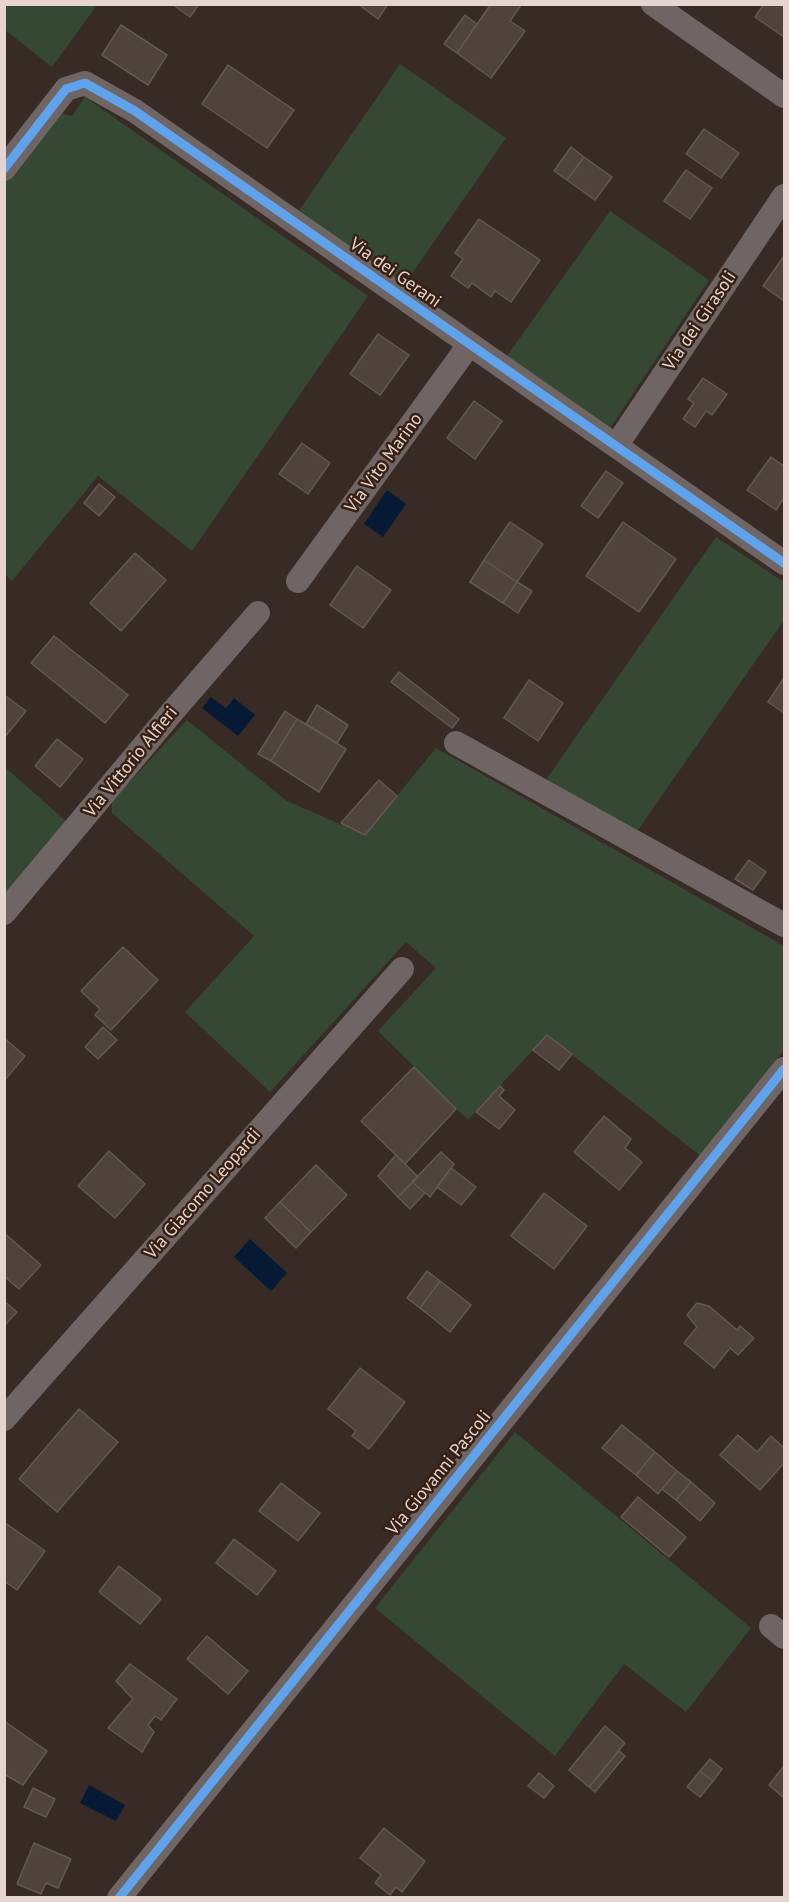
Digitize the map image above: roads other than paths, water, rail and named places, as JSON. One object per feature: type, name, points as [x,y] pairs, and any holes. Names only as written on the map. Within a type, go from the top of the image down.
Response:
[{"type":"street","points":[[653,4],[784,96]]},
{"type":"street","name":"Via dei Gerani","points":[[4,169],[66,89],[85,82],[135,111],[784,563]]},
{"type":"street","name":"Via dei Girasoli","points":[[616,447],[784,196]]},
{"type":"street","name":"Via Vito Marino","points":[[298,581],[469,345]]},
{"type":"street","name":"Via Vittorio Alfieri","points":[[4,913],[172,711],[258,613]]},
{"type":"street","points":[[456,743],[784,925]]},
{"type":"street","name":"Via Giacomo Leopardi","points":[[4,1419],[402,969]]},
{"type":"street","name":"Via Giovanni Pascoli","points":[[119,1898],[784,1069]]},
{"type":"water","points":[[387,490],[406,504],[383,537],[364,524]]},
{"type":"water","points":[[211,697],[226,708],[234,698],[255,715],[238,736],[202,708]]},
{"type":"water","points":[[250,1239],[287,1273],[271,1291],[234,1257]]},
{"type":"water","points":[[89,1785],[125,1805],[116,1821],[80,1803]]}]
